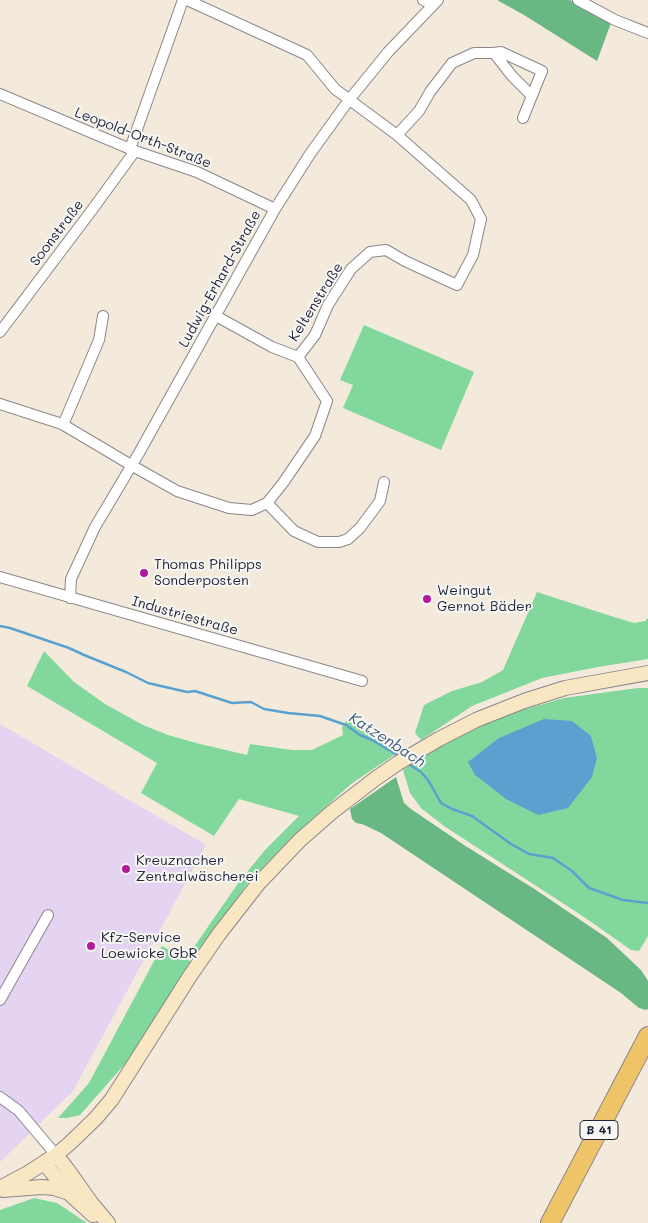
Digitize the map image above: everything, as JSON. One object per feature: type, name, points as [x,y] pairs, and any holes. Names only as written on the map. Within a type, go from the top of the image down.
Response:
[{"type":"highway","name":"B 41","points":[[550,1223],[648,1036]]},
{"type":"highway","name":"B 41","points":[[564,1223],[648,1062]]},
{"type":"main road","points":[[0,1189],[50,1159],[96,1118],[112,1099],[219,934],[258,884],[300,840],[332,812],[398,763],[476,720],[524,701],[565,688],[648,673]]},
{"type":"main road","points":[[50,1159],[69,1193],[102,1223]]},
{"type":"main road","points":[[50,1159],[68,1170],[108,1223]]},
{"type":"main road","points":[[0,1189],[42,1187],[54,1188],[69,1193]]},
{"type":"street","name":"Keltenstraße","points":[[185,0],[307,55],[334,89],[397,135],[471,200],[481,219],[473,255],[457,285],[386,250],[370,252],[351,269],[328,305],[316,335],[298,357],[272,346],[216,316]]},
{"type":"street","name":"Soonstraße","points":[[0,332],[92,210],[132,150],[185,0]]},
{"type":"street","points":[[578,0],[615,20],[648,33]]},
{"type":"street","name":"Ludwig-Erhard-Straße","points":[[70,598],[72,579],[95,527],[275,209],[310,154],[349,100],[431,2]]},
{"type":"street","points":[[397,135],[419,111],[430,92],[452,64],[474,52],[501,52],[542,72],[523,118]]},
{"type":"street","points":[[494,53],[512,76],[532,96]]},
{"type":"street","name":"Leopold-Orth-Straße","points":[[0,94],[132,150],[197,172],[275,209]]},
{"type":"street","points":[[63,425],[99,340],[102,316]]},
{"type":"street","points":[[0,404],[63,425],[177,491],[229,508],[252,510],[267,504],[283,483],[315,436],[327,401],[298,357]]},
{"type":"street","points":[[267,504],[294,531],[318,542],[339,542],[348,539],[360,528],[380,501],[384,482]]},
{"type":"street","name":"Industriestraße","points":[[0,577],[362,681]]},
{"type":"street","points":[[0,1000],[48,915]]},
{"type":"street","points":[[0,1097],[19,1111],[50,1159]]},
{"type":"shaded area","points":[[0,724],[206,845],[73,1091],[0,1162]]},
{"type":"green space","points":[[497,0],[570,0],[611,23],[597,61],[524,15]]},
{"type":"green space","points":[[364,325],[474,372],[441,450],[343,408],[353,385],[340,380]]},
{"type":"green space","points":[[537,592],[634,623],[645,621],[648,618],[648,659],[542,678],[472,706],[421,740],[415,733],[424,705],[452,691],[482,682],[503,670]]},
{"type":"green space","points":[[44,651],[74,682],[105,704],[143,725],[196,743],[247,755],[250,744],[292,750],[312,750],[343,735],[342,727],[349,717],[400,751],[351,784],[291,838],[247,884],[193,961],[187,957],[239,882],[265,850],[299,816],[239,799],[214,836],[141,793],[157,763],[27,686]]},
{"type":"green space","points":[[648,688],[648,936],[639,951],[631,950],[584,917],[444,826],[421,808],[410,793],[403,770],[437,746],[508,714],[564,698]]},
{"type":"green space","points":[[396,777],[404,803],[411,809],[607,938],[641,970],[648,981],[648,1009],[639,1008],[621,993],[381,833],[356,823],[352,819],[350,809]]},
{"type":"green space","points":[[162,946],[192,962],[132,1056],[80,1115],[58,1118],[89,1083]]},
{"type":"green space","points":[[34,1198],[57,1203],[87,1223],[0,1223],[0,1210]]},
{"type":"water","points":[[544,719],[572,721],[591,736],[597,758],[592,777],[568,808],[538,815],[506,799],[475,775],[468,762],[499,738]]},
{"type":"waterway","name":"Katzenbach","points":[[0,626],[69,648],[148,683],[187,692],[195,691],[232,703],[251,702],[264,709],[320,716],[346,725],[360,735],[399,756]]},
{"type":"waterway","name":"Katzenbach","points":[[407,763],[421,772],[428,780],[441,803],[472,816],[511,844],[529,854],[553,858],[572,871],[589,888],[623,900],[648,903]]},
{"type":"place","name":"Thomas Philipps Sonderposten","points":[[144,573]]},
{"type":"place","name":"Weingut Gernot Bäder","points":[[427,599]]},
{"type":"place","name":"Kreuznacher Zentralwäscherei","points":[[126,869]]},
{"type":"place","name":"Kfz-Service Loewicke GbR","points":[[91,946]]}]
